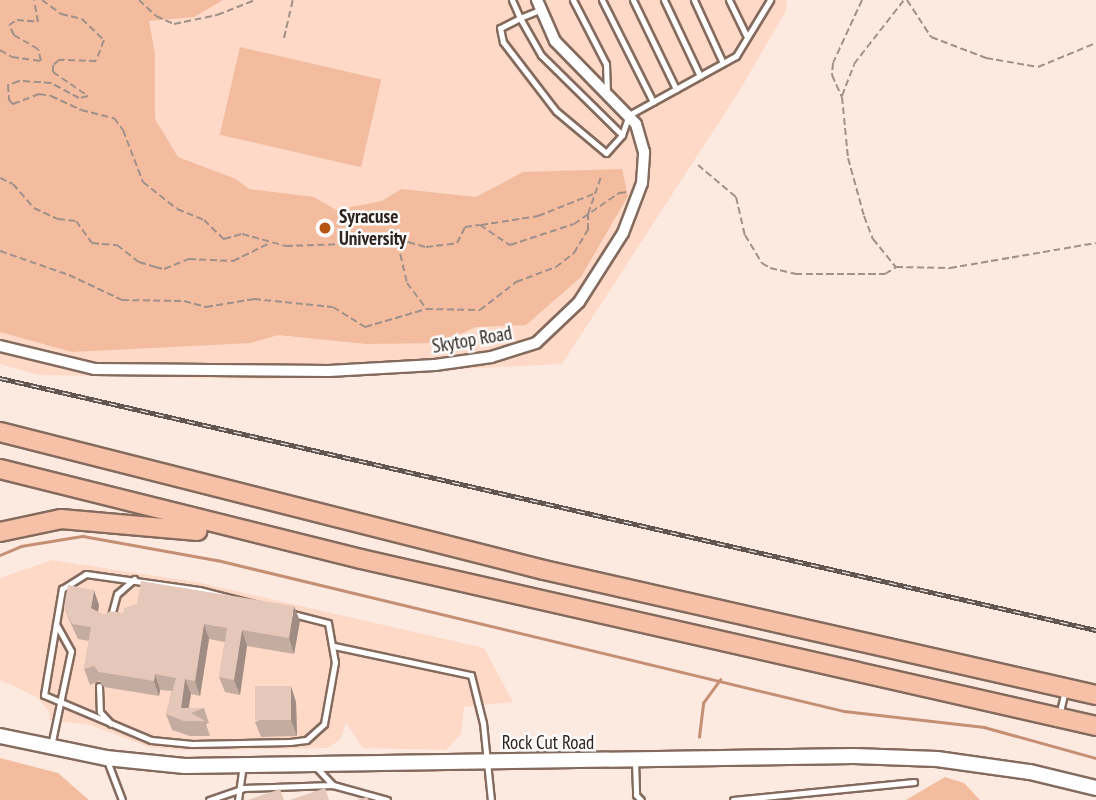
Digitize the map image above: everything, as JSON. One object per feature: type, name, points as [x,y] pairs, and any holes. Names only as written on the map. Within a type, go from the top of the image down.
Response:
[{"type":"highway","points":[[0,432],[426,542],[1096,695]]},
{"type":"highway","points":[[0,469],[361,559],[1096,726]]},
{"type":"highway","points":[[0,532],[61,519],[132,522],[361,559]]},
{"type":"street","name":"Skytop Road","points":[[0,346],[94,369],[397,369],[515,352],[558,327],[579,302],[623,233],[639,191],[644,152],[636,124],[607,90],[555,41],[539,5]]},
{"type":"street","name":"Rock Cut Road","points":[[0,736],[50,749],[106,758],[243,766],[854,756],[937,759],[1019,770],[1096,788]]},
{"type":"lane","points":[[512,0],[520,18],[555,72],[622,135]]},
{"type":"lane","points":[[573,0],[606,64],[607,90]]},
{"type":"lane","points":[[602,0],[653,102]]},
{"type":"lane","points":[[633,0],[676,89]]},
{"type":"lane","points":[[664,0],[700,76]]},
{"type":"lane","points":[[694,0],[723,63]]},
{"type":"lane","points":[[729,0],[747,37]]},
{"type":"lane","points":[[761,0],[765,8]]},
{"type":"lane","points":[[539,5],[500,28],[503,42],[548,103],[606,153],[622,135],[629,115],[736,56],[770,0]]},
{"type":"lane","points":[[86,574],[134,579],[312,615],[332,627],[334,646],[324,724],[306,740],[192,744],[151,740],[44,695],[61,589],[68,581],[86,574]]},
{"type":"lane","points":[[110,625],[117,594],[134,579]]},
{"type":"lane","points":[[50,749],[71,651],[56,624]]},
{"type":"lane","points":[[334,646],[466,671],[471,675],[483,723],[491,800]]},
{"type":"lane","points":[[99,686],[100,712],[114,726]]},
{"type":"lane","points":[[1058,718],[1066,688]]},
{"type":"lane","points":[[106,758],[122,800]]},
{"type":"lane","points":[[635,761],[636,795],[641,800]]},
{"type":"lane","points":[[315,764],[333,785]]},
{"type":"lane","points":[[238,800],[243,788],[243,766]]},
{"type":"lane","points":[[733,800],[914,782]]},
{"type":"lane","points":[[209,800],[243,788],[333,785],[387,800]]},
{"type":"path","points":[[0,50],[12,57],[41,61],[38,49],[14,35],[9,25],[38,22],[34,0]]},
{"type":"path","points":[[42,0],[46,7],[82,19],[104,40],[96,61],[59,60],[53,65],[53,72],[88,96],[79,98],[51,83],[19,81],[8,85],[9,100],[13,104],[39,94],[51,96],[114,118],[124,130],[143,182],[167,202],[204,220],[224,239],[242,234],[269,243],[314,248],[336,243],[398,243],[426,247],[457,243],[465,227],[538,216],[597,192]]},
{"type":"path","points":[[139,0],[156,16],[174,24],[217,15],[255,0]]},
{"type":"path","points":[[284,37],[293,0]]},
{"type":"path","points":[[862,0],[832,63],[832,75],[842,97],[848,158],[864,216],[873,239],[896,267]]},
{"type":"path","points":[[842,97],[854,64],[906,0],[931,37],[986,58],[1038,67],[1096,43]]},
{"type":"path","points":[[698,165],[736,197],[745,236],[762,263],[795,274],[885,274],[896,267],[950,268],[1096,243]]},
{"type":"path","points":[[0,251],[69,275],[95,291],[143,303],[184,301],[206,307],[254,299],[293,302],[333,307],[365,327],[426,309],[480,310],[516,282],[556,267],[574,253],[589,230],[588,214],[602,174]]},
{"type":"path","points":[[0,178],[13,184],[34,208],[58,219],[76,221],[92,243],[117,245],[139,262],[155,267],[164,269],[189,260],[233,261],[269,243]]},
{"type":"path","points":[[480,225],[510,245],[542,237],[588,214],[619,194],[639,191]]},
{"type":"path","points":[[398,243],[407,283],[426,309]]},
{"type":"shaded area","name":"Syracuse University","points":[[0,0],[787,0],[786,11],[738,93],[562,364],[264,379],[39,375],[0,364]]},
{"type":"shaded area","points":[[0,0],[223,0],[194,17],[149,21],[155,54],[155,119],[178,157],[236,179],[249,189],[314,197],[336,210],[382,201],[401,189],[476,197],[523,172],[622,169],[628,196],[581,277],[526,325],[476,327],[440,343],[367,344],[278,335],[251,343],[72,352],[0,332]]},
{"type":"shaded area","points":[[240,47],[381,80],[361,167],[220,135]]},
{"type":"shaded area","points":[[52,560],[201,583],[484,648],[513,702],[464,707],[461,734],[446,750],[363,748],[346,723],[340,740],[327,748],[182,750],[149,747],[90,725],[49,720],[49,712],[37,697],[0,680],[0,578]]},
{"type":"shaded area","points":[[0,758],[58,773],[89,800],[0,800]]},
{"type":"shaded area","points":[[945,777],[964,783],[980,800],[906,800]]},
{"type":"building","points":[[141,581],[294,606],[289,638],[242,630],[234,680],[219,677],[227,628],[204,624],[195,681],[185,679],[181,708],[204,708],[191,713],[205,721],[184,721],[166,714],[176,678],[155,674],[154,681],[99,672],[94,666],[84,669],[91,627],[72,624],[64,607],[68,585],[94,590],[91,608],[104,615],[110,611],[123,613],[124,608],[137,604]]},
{"type":"building","points":[[255,686],[291,686],[291,720],[255,720]]},
{"type":"building","points":[[325,788],[329,800],[290,800]]},
{"type":"building","points":[[280,789],[284,800],[248,800]]},
{"type":"waterway","points":[[0,555],[21,546],[83,536],[217,560],[844,711],[984,727],[1096,758]]},
{"type":"waterway","points":[[699,737],[703,703],[720,680]]},
{"type":"railway","points":[[0,378],[1096,630]]},
{"type":"place","name":"Syracuse University","points":[[325,228]]}]
